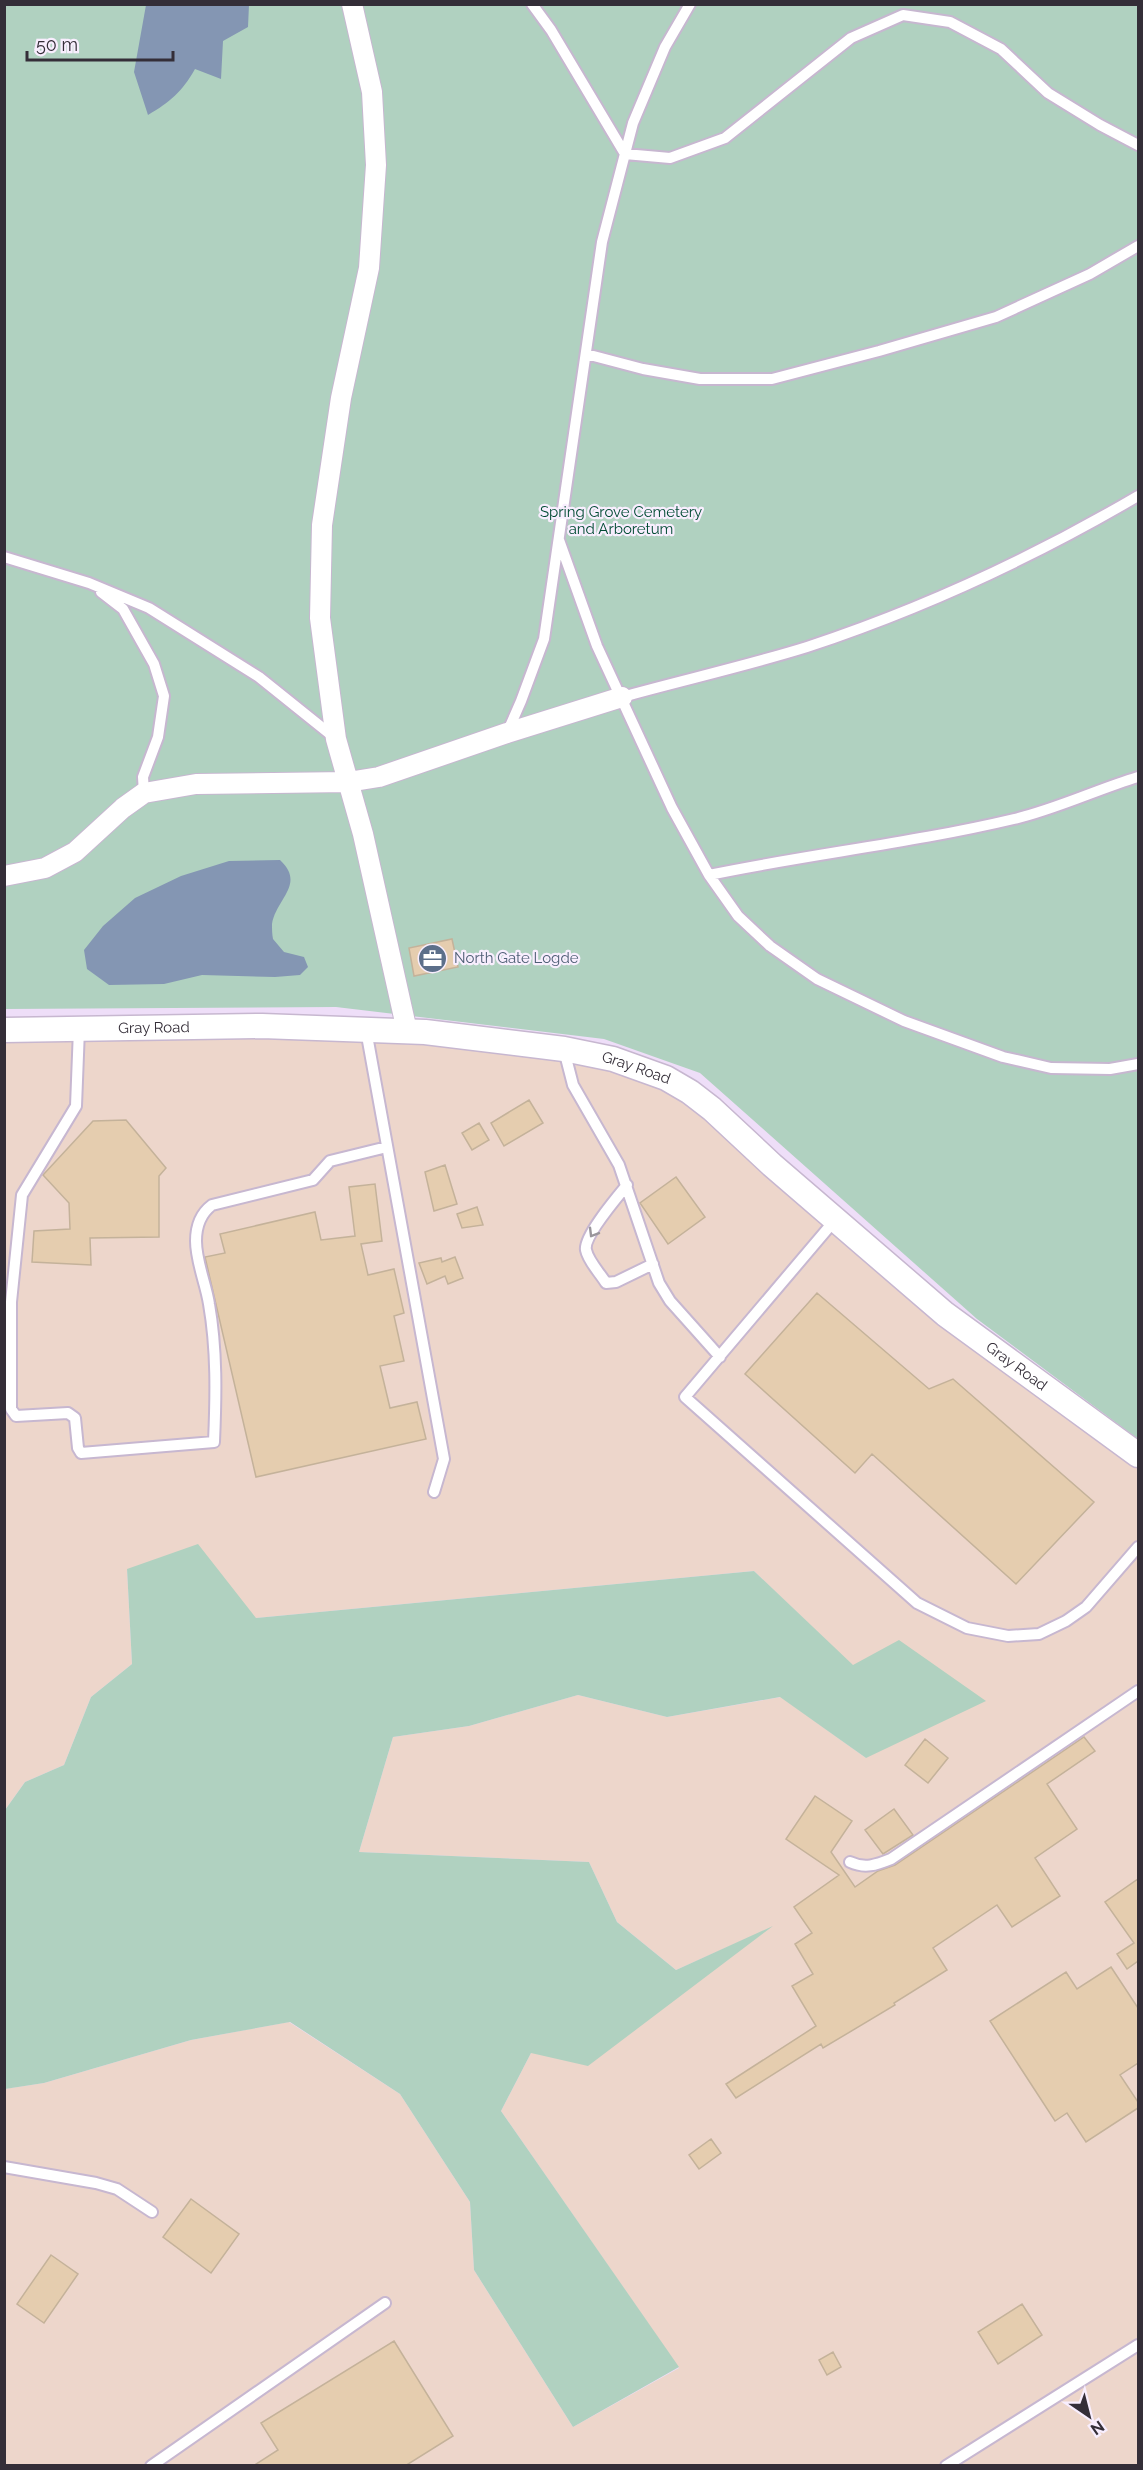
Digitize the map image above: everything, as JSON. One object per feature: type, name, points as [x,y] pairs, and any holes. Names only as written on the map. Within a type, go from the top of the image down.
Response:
[{"type":"street","points":[[352,4],[372,92],[376,165],[369,268],[341,398],[322,525],[320,618],[336,739],[363,834],[407,1032]]},
{"type":"street","points":[[4,876],[19,875],[45,868],[75,852],[123,808],[144,793],[196,784],[348,782],[379,777],[622,697]]},
{"type":"street","name":"Gray Road","points":[[4,1030],[262,1026],[366,1028],[564,1049],[613,1059],[666,1078],[690,1092],[712,1109],[772,1166],[945,1314],[1138,1455]]},
{"type":"lane","points":[[531,4],[551,30],[625,154]]},
{"type":"lane","points":[[507,733],[522,701],[544,639],[602,242],[633,123],[665,47],[690,4]]},
{"type":"lane","points":[[625,154],[670,158],[725,138],[851,38],[903,15],[950,22],[1001,49],[1048,93],[1138,145]]},
{"type":"lane","points":[[586,354],[643,369],[700,379],[772,379],[996,317],[1090,274],[1138,246]]},
{"type":"lane","points":[[622,697],[806,647],[918,606],[1078,531],[1138,496]]},
{"type":"lane","points":[[559,540],[597,646],[672,808],[709,876],[738,916],[770,946],[817,980],[904,1021],[1003,1057],[1051,1068],[1110,1069],[1138,1064]]},
{"type":"lane","points":[[4,557],[89,583],[149,608],[259,677],[336,739]]},
{"type":"lane","points":[[89,583],[123,609],[154,664],[164,696],[158,737],[143,777],[144,793]]},
{"type":"lane","points":[[709,876],[753,866],[908,842],[1016,819],[1138,777]]},
{"type":"lane","points":[[366,1028],[444,1459],[434,1492]]},
{"type":"lane","points":[[80,1029],[76,1106],[22,1195],[11,1302],[11,1409],[16,1416],[68,1413],[75,1418],[78,1448],[81,1453],[214,1442],[217,1379],[209,1305],[196,1242],[198,1223],[203,1211],[212,1205],[313,1180],[330,1161],[387,1147]]},
{"type":"lane","points":[[564,1049],[573,1085],[619,1165],[653,1264],[670,1302],[720,1357]]},
{"type":"lane","points":[[627,1185],[596,1226],[585,1245],[586,1252],[606,1283],[616,1282],[653,1264]]},
{"type":"lane","points":[[835,1220],[685,1397],[917,1603],[967,1628],[1008,1636],[1039,1634],[1086,1608],[1138,1547]]},
{"type":"lane","points":[[850,1862],[861,1867],[874,1866],[891,1859],[1138,1691]]},
{"type":"lane","points":[[4,2167],[96,2183],[117,2189],[153,2212]]},
{"type":"lane","points":[[151,2466],[385,2302]]},
{"type":"lane","points":[[946,2466],[1138,2345]]},
{"type":"shaded area","points":[[5,1030],[407,1031],[666,1078],[772,1165],[1138,1455],[1138,2465],[5,2465],[4,2089],[44,2083],[191,2040],[289,2022],[400,2094],[470,2202],[474,2270],[573,2427],[679,2368],[501,2111],[531,2053],[770,1928],[676,1970],[617,1922],[589,1862],[359,1852],[393,1737],[469,1726],[578,1695],[667,1717],[781,1697],[866,1758],[853,1666],[754,1571],[256,1618],[127,1569],[132,1664],[91,1697],[64,1765],[25,1782],[5,1810]]},
{"type":"green space","name":"Spring Grove Cemetery and Arboretum","points":[[4,5],[1138,5],[1138,1439],[977,1319],[700,1073],[604,1039],[336,1007],[5,1009]]},
{"type":"green space","points":[[198,1544],[256,1618],[754,1571],[853,1665],[899,1640],[986,1701],[866,1758],[780,1697],[667,1717],[578,1695],[469,1726],[393,1737],[359,1852],[589,1862],[617,1922],[676,1970],[773,1926],[588,2066],[531,2053],[501,2111],[679,2367],[573,2427],[474,2270],[470,2202],[400,2094],[290,2022],[191,2040],[44,2083],[5,2089],[5,1810],[25,1782],[64,1765],[91,1697],[132,1664],[127,1569]]},
{"type":"water","points":[[146,5],[249,5],[248,27],[223,41],[221,79],[195,69],[175,96],[148,115],[134,72]]},
{"type":"water","points":[[280,860],[287,869],[290,884],[272,924],[273,939],[284,952],[304,957],[308,967],[300,975],[275,977],[202,975],[164,984],[109,985],[87,969],[84,950],[103,926],[135,898],[181,876],[229,861]]},
{"type":"building","name":"North Gate Logde","points":[[452,939],[458,967],[414,976],[409,948]]},
{"type":"building","points":[[529,1100],[543,1123],[504,1146],[491,1123]]},
{"type":"building","points":[[126,1120],[166,1168],[159,1176],[159,1237],[90,1238],[91,1265],[32,1262],[34,1231],[70,1229],[69,1203],[43,1175],[93,1121]]},
{"type":"building","points":[[479,1123],[489,1140],[472,1150],[462,1133]]},
{"type":"building","points":[[445,1165],[457,1204],[434,1211],[425,1172]]},
{"type":"building","points":[[676,1177],[705,1217],[668,1244],[640,1203]]},
{"type":"building","points":[[375,1184],[382,1241],[361,1244],[368,1275],[394,1269],[404,1313],[394,1316],[404,1361],[380,1366],[390,1408],[417,1402],[426,1439],[256,1477],[205,1257],[225,1253],[220,1234],[315,1212],[321,1240],[355,1236],[349,1187]]},
{"type":"building","points":[[477,1207],[483,1225],[462,1228],[457,1214]]},
{"type":"building","points":[[455,1257],[463,1278],[448,1284],[445,1276],[427,1284],[419,1263],[441,1258],[442,1262]]},
{"type":"building","points":[[817,1293],[929,1389],[953,1379],[1094,1502],[1016,1584],[872,1454],[855,1473],[745,1374]]},
{"type":"building","points":[[1084,1737],[1095,1751],[1047,1784],[1077,1829],[1035,1858],[1060,1896],[1012,1927],[997,1905],[933,1948],[947,1970],[894,2003],[895,2005],[823,2048],[821,2044],[736,2098],[726,2084],[816,2026],[792,1986],[813,1974],[795,1944],[812,1933],[794,1907],[839,1875],[786,1839],[815,1796],[852,1821],[831,1852],[855,1887],[878,1871],[895,1865]]},
{"type":"building","points":[[925,1739],[948,1758],[928,1783],[905,1765]]},
{"type":"building","points":[[894,1809],[913,1835],[883,1854],[865,1830]]},
{"type":"building","points":[[1138,1879],[1138,1961],[1127,1969],[1117,1954],[1134,1943],[1105,1902]]},
{"type":"building","points":[[1111,1967],[1138,2008],[1138,2063],[1120,2075],[1138,2102],[1138,2108],[1086,2142],[1067,2113],[1055,2121],[990,2021],[1066,1972],[1077,1989]]},
{"type":"building","points":[[711,2139],[721,2153],[699,2169],[689,2155]]},
{"type":"building","points":[[191,2199],[239,2234],[211,2273],[163,2237]]},
{"type":"building","points":[[51,2255],[78,2274],[44,2323],[17,2304]]},
{"type":"building","points":[[1022,2304],[1042,2335],[998,2364],[978,2332]]},
{"type":"building","points":[[394,2341],[453,2436],[405,2466],[253,2466],[278,2450],[261,2423]]},
{"type":"building","points":[[833,2352],[841,2367],[827,2375],[819,2360]]},
{"type":"place","name":"North Gate Logde","points":[[433,958]]}]
